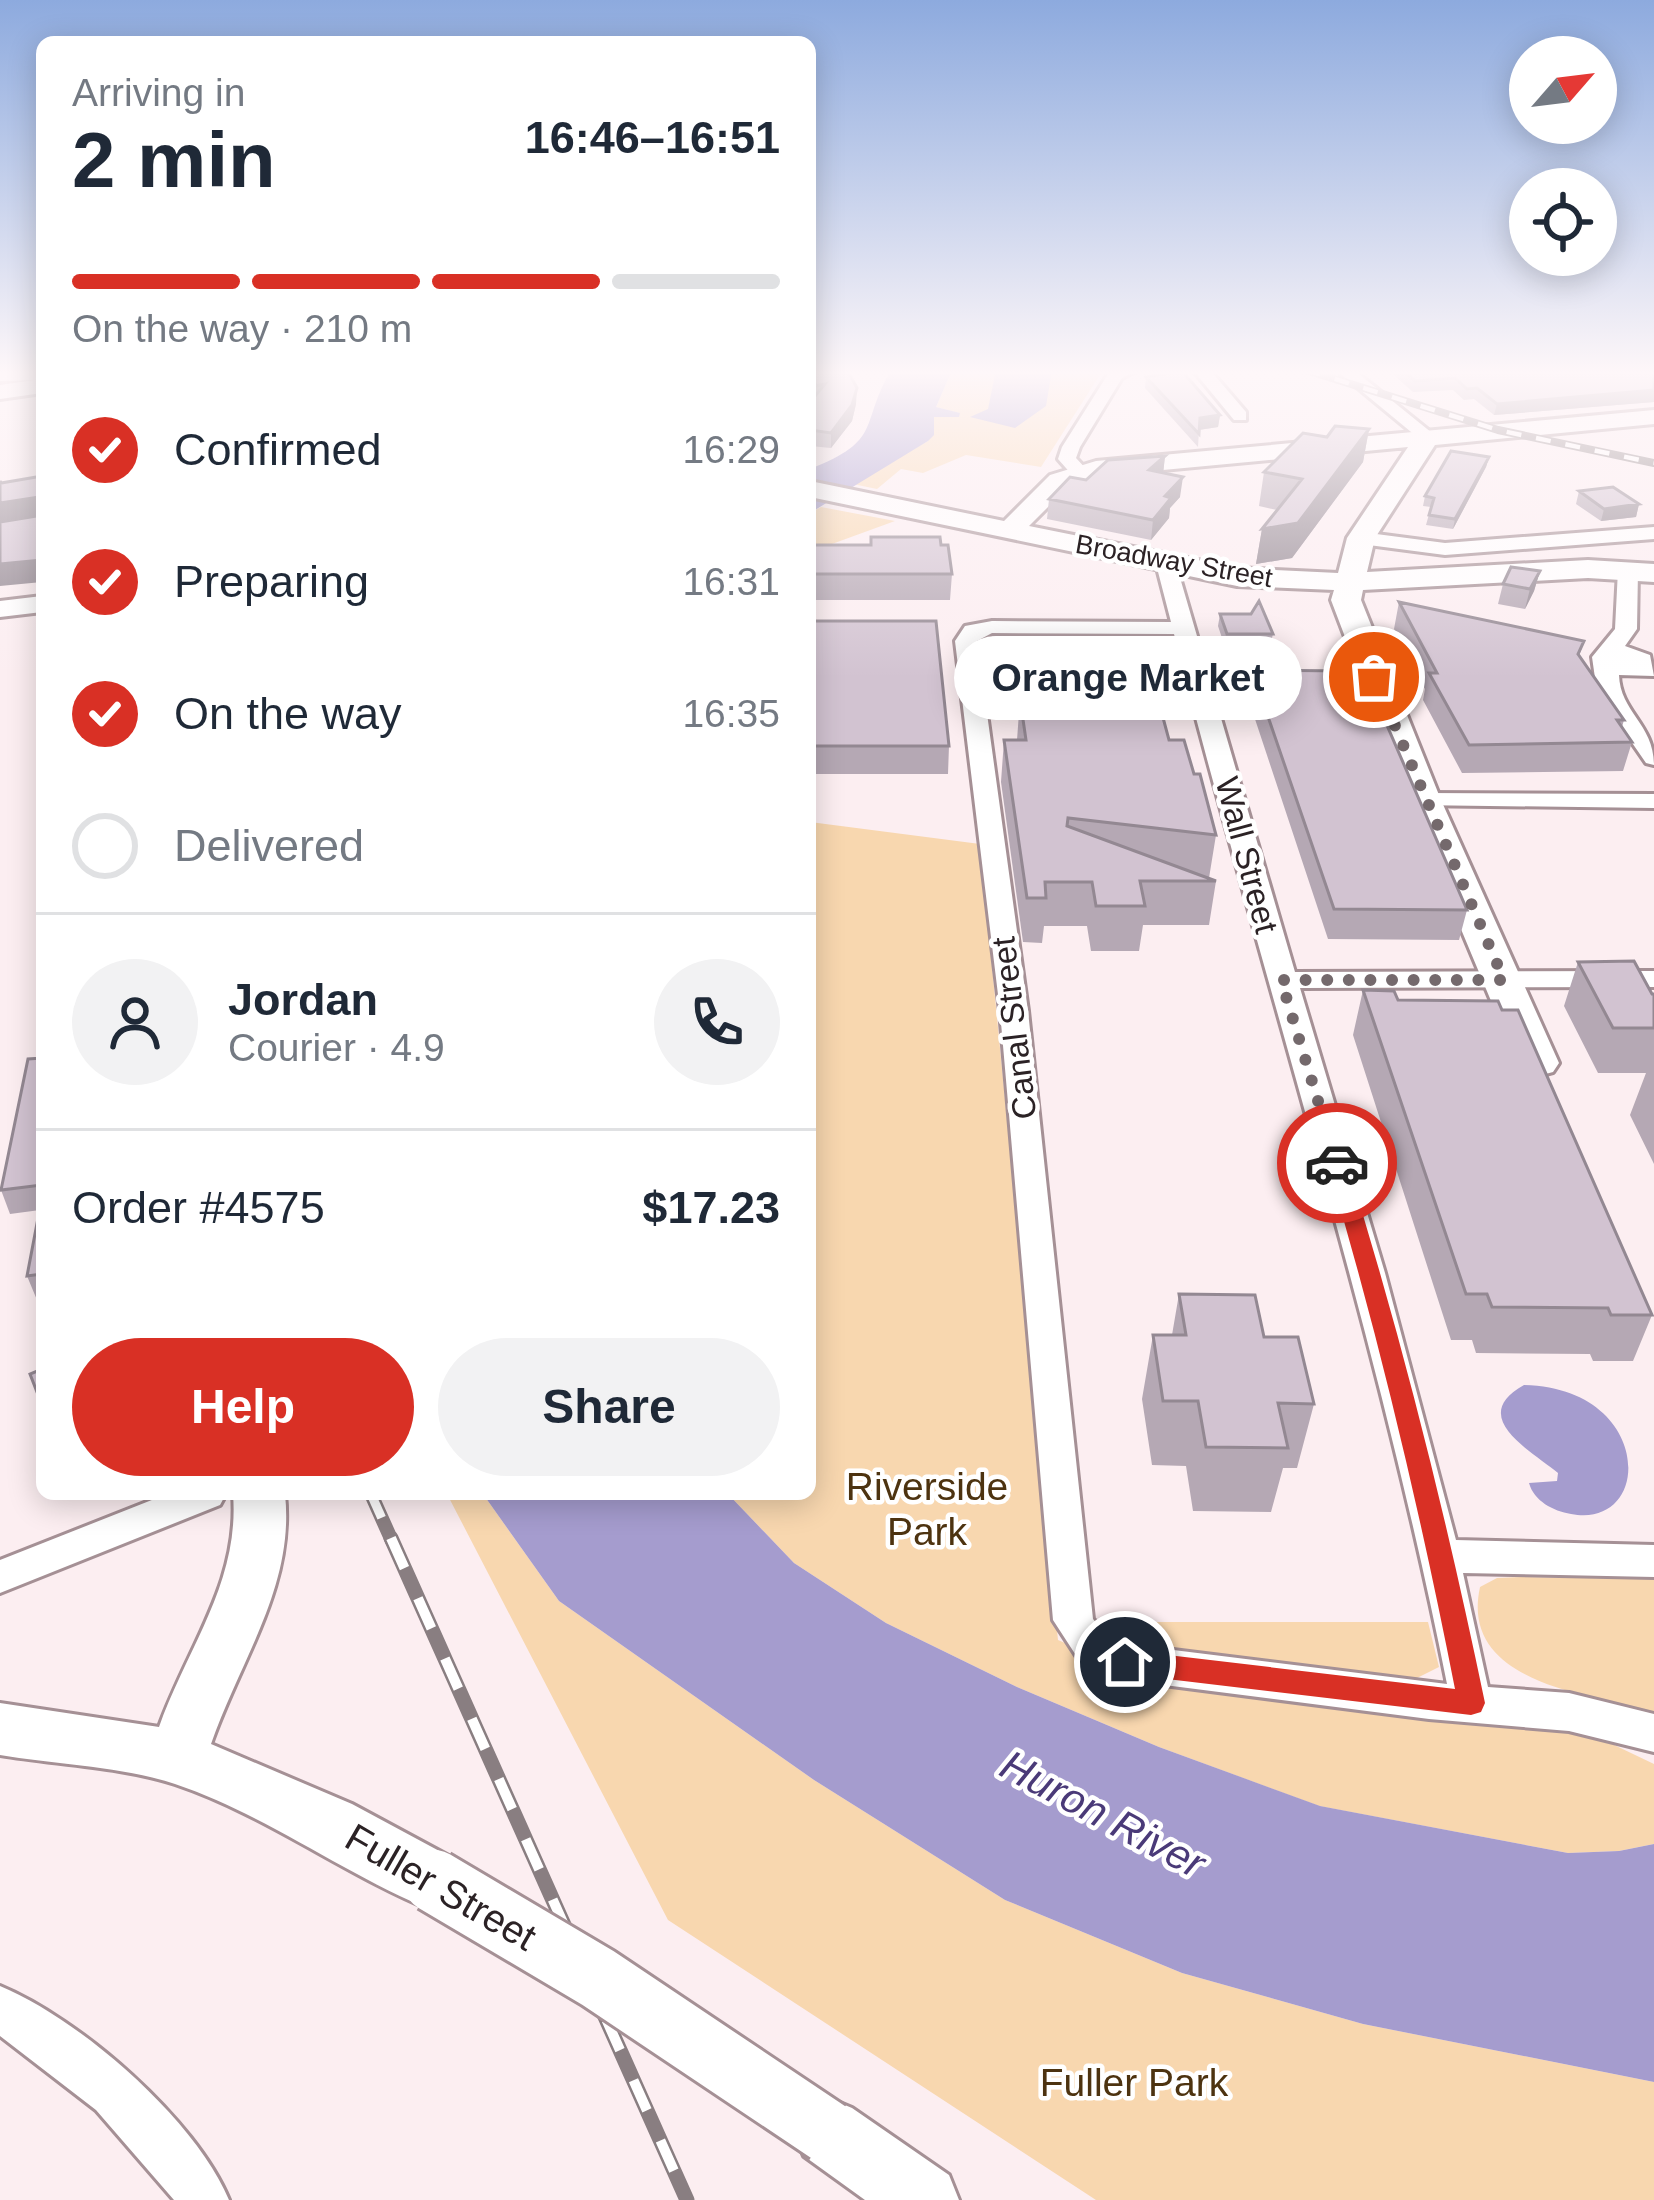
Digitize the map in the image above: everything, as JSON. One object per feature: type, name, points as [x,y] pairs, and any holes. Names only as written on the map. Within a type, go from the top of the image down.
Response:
[{"type":"main road","points":[[1011,529],[1059,481],[1078,473]]},
{"type":"main road","points":[[1402,473],[1361,538],[1349,582],[1350,614],[1424,800],[1554,1099]]},
{"type":"main road","name":"Broadway Street","points":[[816,490],[1237,577],[1349,582],[1641,571]]},
{"type":"main road","points":[[178,1757],[200,1693],[253,1586],[263,1524],[260,1500]]},
{"type":"main road","name":"Fuller Street","points":[[0,1729],[178,1757],[331,1824],[598,1978],[923,2200]]},
{"type":"street","points":[[1361,538],[1445,549],[1654,533]]},
{"type":"street","name":"Wall Street","points":[[1166,564],[1281,980],[1383,1314],[1444,1556],[1471,1703]]},
{"type":"street","name":"Broadway Street","points":[[1634,662],[1626,629],[1641,571]]},
{"type":"street","points":[[0,609],[36,605]]},
{"type":"street","name":"Canal Street","points":[[1184,628],[992,626],[973,631],[966,641],[1014,1011],[1073,1619],[1080,1637],[1101,1654],[1125,1662],[1471,1703]]},
{"type":"street","points":[[1634,662],[1622,682],[1617,704],[1654,758]]},
{"type":"street","points":[[1424,800],[1654,801]]},
{"type":"street","points":[[1281,980],[1654,979]]},
{"type":"street","points":[[0,1576],[192,1500]]},
{"type":"street","points":[[1444,1556],[1654,1561]]},
{"type":"street","points":[[1471,1703],[1569,1712],[1654,1733]]},
{"type":"street","points":[[0,2008],[62,2047],[163,2140],[204,2200]]},
{"type":"green space","points":[[873,473],[897,473],[877,489],[853,484]]},
{"type":"green space","points":[[821,507],[895,521],[816,550],[816,510]]},
{"type":"green space","name":"Riverside Park","points":[[816,823],[980,844],[1058,1640],[1084,1651],[1587,1732],[1654,1764],[1654,1844],[1568,1853],[1319,1806],[1159,1747],[1017,1687],[886,1623],[794,1563],[734,1500],[816,1500]]},
{"type":"green space","name":"Fuller Park","points":[[450,1500],[487,1500],[559,1601],[814,1780],[1005,1900],[1182,1973],[1363,2024],[1654,2082],[1654,2200],[1096,2200],[668,1920]]},
{"type":"green space","points":[[1497,1578],[1654,1579],[1654,1712],[1534,1679],[1508,1664],[1489,1645],[1479,1619],[1480,1587]]},
{"type":"green space","points":[[1101,1622],[1428,1622],[1439,1667],[1411,1681],[1169,1650],[1124,1640]]},
{"type":"water","points":[[816,473],[876,473],[816,509]]},
{"type":"water","points":[[1524,1385],[1567,1392],[1598,1409],[1618,1431],[1627,1457],[1627,1481],[1617,1501],[1598,1513],[1571,1514],[1551,1508],[1535,1495],[1529,1483],[1557,1481],[1558,1473],[1520,1443],[1502,1421],[1501,1409],[1508,1397]]},
{"type":"water","name":"Huron River","points":[[487,1500],[734,1500],[794,1563],[886,1623],[1017,1687],[1159,1747],[1320,1806],[1568,1853],[1654,1844],[1654,2082],[1363,2024],[1182,1973],[1005,1900],[814,1780],[559,1601]]},
{"type":"building","points":[[1094,473],[1183,477],[1165,496],[1171,498],[1153,520],[1049,499],[1070,477],[1086,480]]},
{"type":"building","points":[[1268,473],[1336,473],[1298,523],[1262,529],[1302,479]]},
{"type":"building","points":[[1438,473],[1480,473],[1455,519],[1429,515],[1434,498],[1425,496]]},
{"type":"building","points":[[36,477],[36,497],[0,503],[1,483]]},
{"type":"building","points":[[1613,487],[1639,504],[1604,509],[1579,491]]},
{"type":"building","points":[[36,516],[36,561],[0,564],[0,522]]},
{"type":"building","points":[[871,537],[940,537],[941,545],[948,545],[952,574],[816,574],[816,545],[871,545]]},
{"type":"building","points":[[1511,567],[1540,571],[1530,589],[1503,584]]},
{"type":"building","points":[[1259,601],[1273,634],[1227,634],[1220,614],[1251,614]]},
{"type":"building","points":[[1399,602],[1584,641],[1578,654],[1624,720],[1617,720],[1632,742],[1469,745],[1429,673],[1437,673]]},
{"type":"building","points":[[816,621],[936,621],[949,746],[816,746]]},
{"type":"building","points":[[1252,670],[1348,671],[1351,677],[1366,677],[1467,910],[1334,909]]},
{"type":"building","points":[[1020,699],[1158,699],[1169,740],[1184,740],[1194,774],[1200,774],[1216,835],[1068,818],[1067,826],[1216,881],[1140,881],[1145,906],[1096,906],[1092,882],[1045,882],[1046,898],[1027,898],[1004,740],[1026,740]]},
{"type":"building","points":[[1634,961],[1654,994],[1654,1028],[1613,1028],[1578,962]]},
{"type":"building","points":[[1363,990],[1394,991],[1398,1000],[1498,1001],[1502,1010],[1518,1010],[1652,1315],[1611,1315],[1608,1308],[1492,1307],[1487,1294],[1466,1294]]},
{"type":"building","points":[[36,1058],[36,1186],[1,1190],[28,1059]]},
{"type":"building","points":[[36,1229],[36,1275],[27,1276]]},
{"type":"building","points":[[1179,1294],[1255,1295],[1264,1337],[1298,1337],[1314,1404],[1278,1403],[1288,1448],[1206,1447],[1198,1401],[1163,1401],[1153,1335],[1186,1335]]},
{"type":"railway","points":[[374,1500],[392,1541]]},
{"type":"railway","points":[[391,1538],[687,2200]]},
{"type":"way so far","points":[[1337,1163],[1281,980],[1504,980],[1374,677]]},
{"type":"place","name":"Orange Market","points":[[1374,677]]},
{"type":"route","points":[[1125,1662],[1471,1703],[1432,1506],[1383,1314],[1337,1163]]}]
